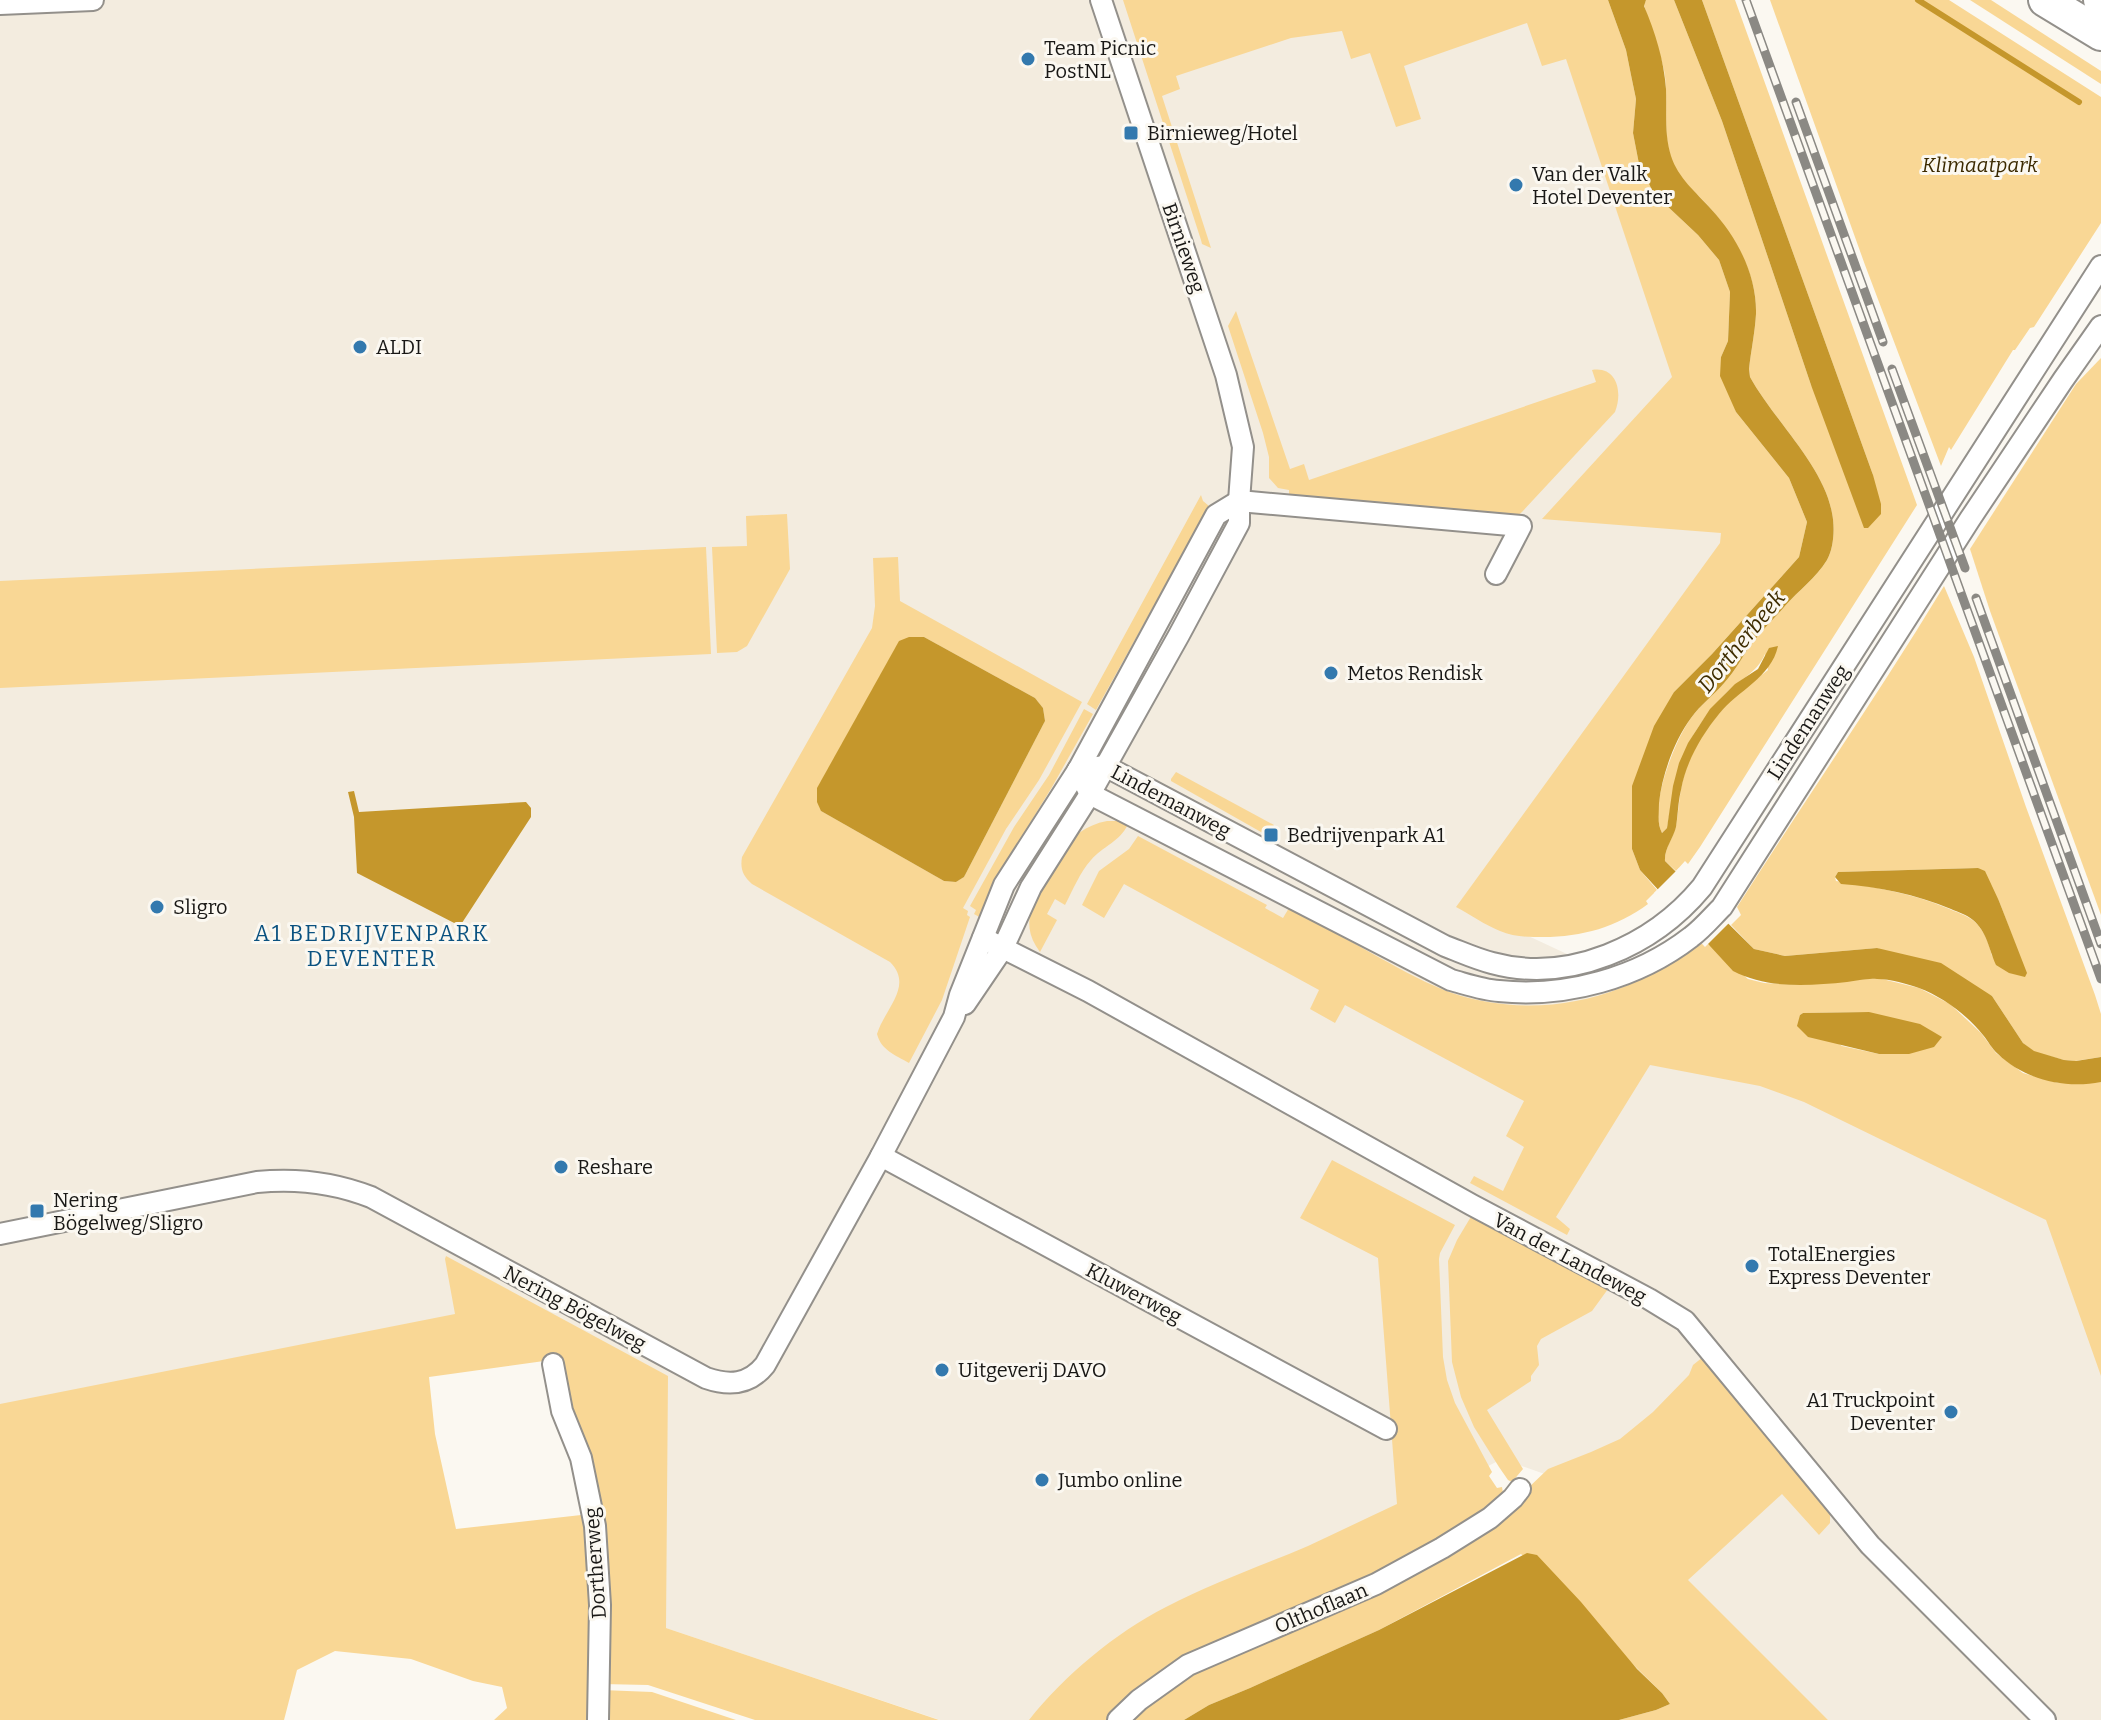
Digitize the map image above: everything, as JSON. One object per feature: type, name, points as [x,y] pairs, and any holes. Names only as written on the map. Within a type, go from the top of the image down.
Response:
[{"type":"main road","points":[[2045,0],[2101,34]]},
{"type":"street","points":[[0,4],[93,0]]},
{"type":"street","name":"Birnieweg","points":[[1101,0],[1226,375],[1243,447],[1239,523],[1105,766]]},
{"type":"street","name":"Lindemanweg","points":[[2101,266],[1702,887],[1673,918],[1637,942],[1602,958],[1558,967],[1534,969],[1494,964],[1445,946],[1105,766],[1078,770],[1090,794],[1451,980],[1497,991],[1544,992],[1590,985],[1631,971],[1691,937],[1722,907],[1970,519],[2101,326]]},
{"type":"street","points":[[1078,770],[1216,515],[1239,501],[1521,526],[1496,574]]},
{"type":"street","name":"Nering Bögelweg","points":[[954,1017],[1003,948],[1031,887],[1105,766]]},
{"type":"street","name":"Nering Bögelweg","points":[[0,1234],[257,1182],[301,1180],[339,1186],[371,1197],[706,1378],[724,1384],[754,1377],[765,1365],[954,1017],[1004,885],[1078,770]]},
{"type":"street","name":"Van der Landeweg","points":[[983,938],[1088,991],[1685,1321],[1870,1545],[2045,1720]]},
{"type":"street","name":"Kluwerweg","points":[[881,1156],[1386,1429]]},
{"type":"street","name":"Dortherweg","points":[[553,1364],[562,1411],[581,1458],[595,1526],[600,1605],[598,1720]]},
{"type":"street","name":"Olthoflaan","points":[[1118,1720],[1139,1700],[1188,1665],[1376,1584],[1490,1518],[1520,1489]]},
{"type":"shaded area","points":[[0,0],[1133,0],[1282,30],[1564,0],[1740,526],[1466,907],[1668,1001],[1781,1084],[2083,1225],[2101,1260],[2101,1720],[1828,1720],[1573,1484],[1502,1459],[1399,1511],[1036,1720],[940,1720],[663,1627],[667,1382],[464,1318],[0,1409]]},
{"type":"green space","points":[[1123,0],[1608,0],[1626,50],[1636,99],[1633,133],[1639,164],[1652,190],[1719,260],[1730,292],[1728,341],[1721,357],[1736,412],[1789,478],[1807,522],[1799,557],[1674,692],[1632,849],[1640,870],[1657,890],[1646,901],[1648,904],[1624,919],[1585,933],[1527,937],[1500,931],[1456,907],[1720,543],[1721,533],[1542,519],[1672,377],[1566,59],[1542,66],[1527,23],[1404,66],[1421,119],[1396,127],[1370,53],[1351,59],[1342,31],[1291,38],[1176,76],[1180,89],[1162,96],[1211,248],[1202,244]]},
{"type":"green space","points":[[1646,0],[1674,0],[1722,121],[1811,385],[1873,475],[1702,0],[1735,0],[1917,505],[1700,847],[1688,864],[1685,861],[1676,871],[1665,861],[1665,857],[1676,826],[1687,765],[1718,714],[1738,693],[1768,670],[1765,654],[1753,671],[1711,710],[1690,740],[1679,771],[1667,828],[1662,833],[1658,807],[1665,774],[1678,742],[1691,718],[1721,687],[1757,637],[1823,566],[1831,550],[1833,525],[1827,495],[1809,460],[1750,377],[1756,314],[1749,271],[1720,220],[1678,174],[1670,156],[1664,70],[1644,5]]},
{"type":"green space","name":"Klimaatpark","points":[[1770,0],[1949,0],[2101,97],[2101,223],[2034,327],[2013,350],[1951,450],[1949,447],[1941,466],[1865,265]]},
{"type":"green space","points":[[1970,0],[1991,0],[2101,71],[2101,84]]},
{"type":"green space","points":[[1236,311],[1290,469],[1304,464],[1309,480],[1596,382],[1592,370],[1607,372],[1616,382],[1618,396],[1615,412],[1516,517],[1289,496],[1289,490],[1278,488],[1269,478],[1269,457],[1263,433],[1228,326]]},
{"type":"green space","points":[[2101,358],[2101,915],[1970,549],[2076,384]]},
{"type":"green space","points":[[1201,495],[1209,506],[1096,710],[1087,704]]},
{"type":"green space","points":[[787,514],[790,569],[747,646],[737,652],[717,653],[712,547],[747,546],[746,516]]},
{"type":"green space","points":[[706,547],[711,654],[0,688],[0,581]]},
{"type":"green space","points":[[898,557],[900,601],[1082,702],[963,908],[970,917],[942,1000],[909,1063],[885,1048],[877,1034],[899,988],[897,971],[890,962],[752,884],[744,875],[741,865],[742,857],[872,628],[875,606],[873,558]],"holes":[[[924,637],[1035,698],[1043,708],[1045,721],[964,877],[956,882],[944,881],[821,811]]]},
{"type":"green space","points":[[1944,586],[1974,657],[2095,995],[2101,1014],[2101,1057],[2075,1061],[2034,1052],[2023,1043],[1992,996],[1877,948],[1785,956],[1754,949],[1731,925],[1741,915],[1737,907]],"holes":[[[1978,868],[1999,901],[2026,973],[1992,956],[1981,930],[1965,916],[1920,898],[1836,881],[1835,877],[1838,872]]]},
{"type":"green space","points":[[1084,709],[1093,714],[1027,828],[1029,830],[981,918],[974,914],[976,910],[970,906],[1014,827],[1049,775]]},
{"type":"green space","points":[[1176,772],[1274,825],[1268,836],[1171,781]]},
{"type":"green space","points":[[1107,821],[1128,824],[1121,835],[1087,865],[1065,905],[1055,899],[1047,914],[1057,920],[1040,952],[1033,940],[1029,922],[1034,903],[1047,877],[1070,841],[1092,825]]},
{"type":"green space","points":[[1138,836],[1267,905],[1265,908],[1283,918],[1289,908],[1425,981],[1452,993],[1486,1002],[1520,1005],[1584,999],[1646,977],[1705,941],[1748,979],[1764,983],[1798,985],[1878,978],[1919,988],[1950,1004],[1981,1033],[1996,1053],[2023,1073],[2058,1083],[2101,1082],[2101,1376],[2046,1220],[1804,1102],[1760,1086],[1650,1065],[1556,1217],[1570,1229],[1567,1235],[1470,1183],[1474,1176],[1503,1191],[1524,1147],[1506,1136],[1524,1101],[1345,1005],[1335,1023],[1310,1009],[1319,990],[1124,884],[1104,918],[1082,905],[1099,871],[1129,849]],"holes":[[[1869,1012],[1909,1054],[1879,1054],[1842,1046],[1800,1015]]]},
{"type":"green space","points":[[1332,1160],[1455,1225],[1439,1259],[1443,1357],[1447,1380],[1455,1403],[1492,1472],[1489,1476],[1497,1488],[1502,1487],[1504,1499],[1457,1535],[1290,1617],[1112,1720],[1029,1720],[1058,1687],[1092,1656],[1147,1617],[1397,1504],[1378,1258],[1300,1218]]},
{"type":"green space","points":[[1472,1215],[1608,1289],[1592,1311],[1541,1339],[1537,1346],[1539,1365],[1531,1381],[1487,1410],[1523,1469],[1512,1482],[1474,1427],[1461,1397],[1452,1362],[1448,1261]]},
{"type":"green space","points":[[446,1256],[668,1376],[666,1628],[939,1720],[755,1720],[648,1685],[602,1684],[603,1585],[598,1511],[590,1477],[567,1411],[560,1372],[556,1364],[544,1361],[429,1377],[435,1434],[456,1529],[590,1514],[593,1591],[588,1720],[494,1720],[507,1708],[502,1687],[473,1681],[411,1659],[335,1651],[297,1670],[284,1720],[0,1720],[0,1404],[455,1314]]},
{"type":"green space","points":[[1703,1357],[1830,1512],[1830,1523],[1819,1535],[1782,1494],[1688,1580],[1828,1720],[1619,1720],[1670,1704],[1521,1554],[1379,1630],[1209,1705],[1184,1720],[1125,1720],[1175,1679],[1299,1621],[1527,1489],[1548,1469],[1620,1439],[1653,1412]]},
{"type":"green space","points":[[602,1690],[652,1692],[736,1720],[602,1720]]},
{"type":"water","name":"Dortherbeek","points":[[1608,0],[1646,0],[1644,6],[1663,67],[1671,156],[1683,178],[1720,220],[1744,257],[1753,285],[1756,314],[1750,377],[1809,460],[1827,495],[1833,525],[1831,550],[1823,566],[1757,637],[1729,677],[1695,713],[1679,737],[1666,770],[1659,803],[1662,833],[1667,828],[1673,786],[1688,743],[1710,709],[1735,684],[1758,669],[1769,648],[1778,646],[1768,667],[1719,714],[1695,750],[1683,780],[1676,827],[1665,861],[1754,949],[1785,956],[1877,948],[1941,963],[1992,996],[2023,1043],[2034,1051],[2064,1060],[2101,1057],[2101,1082],[2060,1083],[2020,1070],[1996,1052],[1970,1020],[1954,1007],[1910,985],[1873,979],[1788,985],[1746,977],[1733,971],[1640,870],[1632,849],[1632,786],[1654,726],[1674,692],[1799,557],[1807,522],[1789,478],[1736,412],[1720,376],[1721,357],[1728,341],[1730,292],[1719,260],[1652,190],[1639,164],[1633,133],[1636,99],[1626,50]]},
{"type":"water","points":[[1674,0],[1702,0],[1873,475],[1881,514],[1868,528],[1864,528],[1811,385],[1722,121]]},
{"type":"water","points":[[924,637],[1035,698],[1043,708],[1045,721],[964,877],[956,882],[944,881],[821,811],[817,802],[817,788],[899,641]]},
{"type":"water","points":[[354,791],[359,812],[526,802],[531,808],[531,817],[460,926],[357,873],[354,817],[348,792]]},
{"type":"water","points":[[1978,868],[1985,871],[1999,901],[2027,973],[2025,977],[2009,973],[1996,965],[1982,930],[1965,915],[1910,895],[1841,884],[1835,877],[1838,872]]},
{"type":"water","points":[[1869,1012],[1920,1024],[1942,1037],[1934,1047],[1909,1054],[1879,1054],[1808,1037],[1797,1026],[1803,1013]]},
{"type":"water","points":[[1527,1553],[1537,1555],[1670,1704],[1619,1720],[1184,1720],[1209,1705],[1379,1630]]},
{"type":"pier","points":[[1679,868],[1732,920],[1705,947],[1654,893]]},
{"type":"waterway","points":[[1918,0],[2079,102]]},
{"type":"railway","points":[[1746,0],[2101,979]]},
{"type":"railway","points":[[1796,102],[1883,342]]},
{"type":"railway","points":[[1892,369],[1965,568]]},
{"type":"railway","points":[[1976,598],[2101,944]]},
{"type":"place","name":"Team Picnic PostNL","points":[[1028,59]]},
{"type":"place","name":"Birnieweg/Hotel","points":[[1131,133]]},
{"type":"place","name":"Van der Valk Hotel Deventer","points":[[1516,185]]},
{"type":"place","name":"ALDI","points":[[360,347]]},
{"type":"place","name":"Metos Rendisk","points":[[1331,673]]},
{"type":"place","name":"Bedrijvenpark A1","points":[[1271,835]]},
{"type":"place","name":"Sligro","points":[[157,907]]},
{"type":"place","name":"Reshare","points":[[561,1167]]},
{"type":"place","name":"Nering Bögelweg/Sligro","points":[[37,1211]]},
{"type":"place","name":"TotalEnergies Express Deventer","points":[[1752,1266]]},
{"type":"place","name":"Uitgeverij DAVO","points":[[942,1370]]},
{"type":"place","name":"A1 Truckpoint Deventer","points":[[1951,1412]]},
{"type":"place","name":"Jumbo online","points":[[1042,1480]]},
{"type":"district","name":"A1 BEDRIJVENPARK DEVENTER","points":[[372,946]]}]
